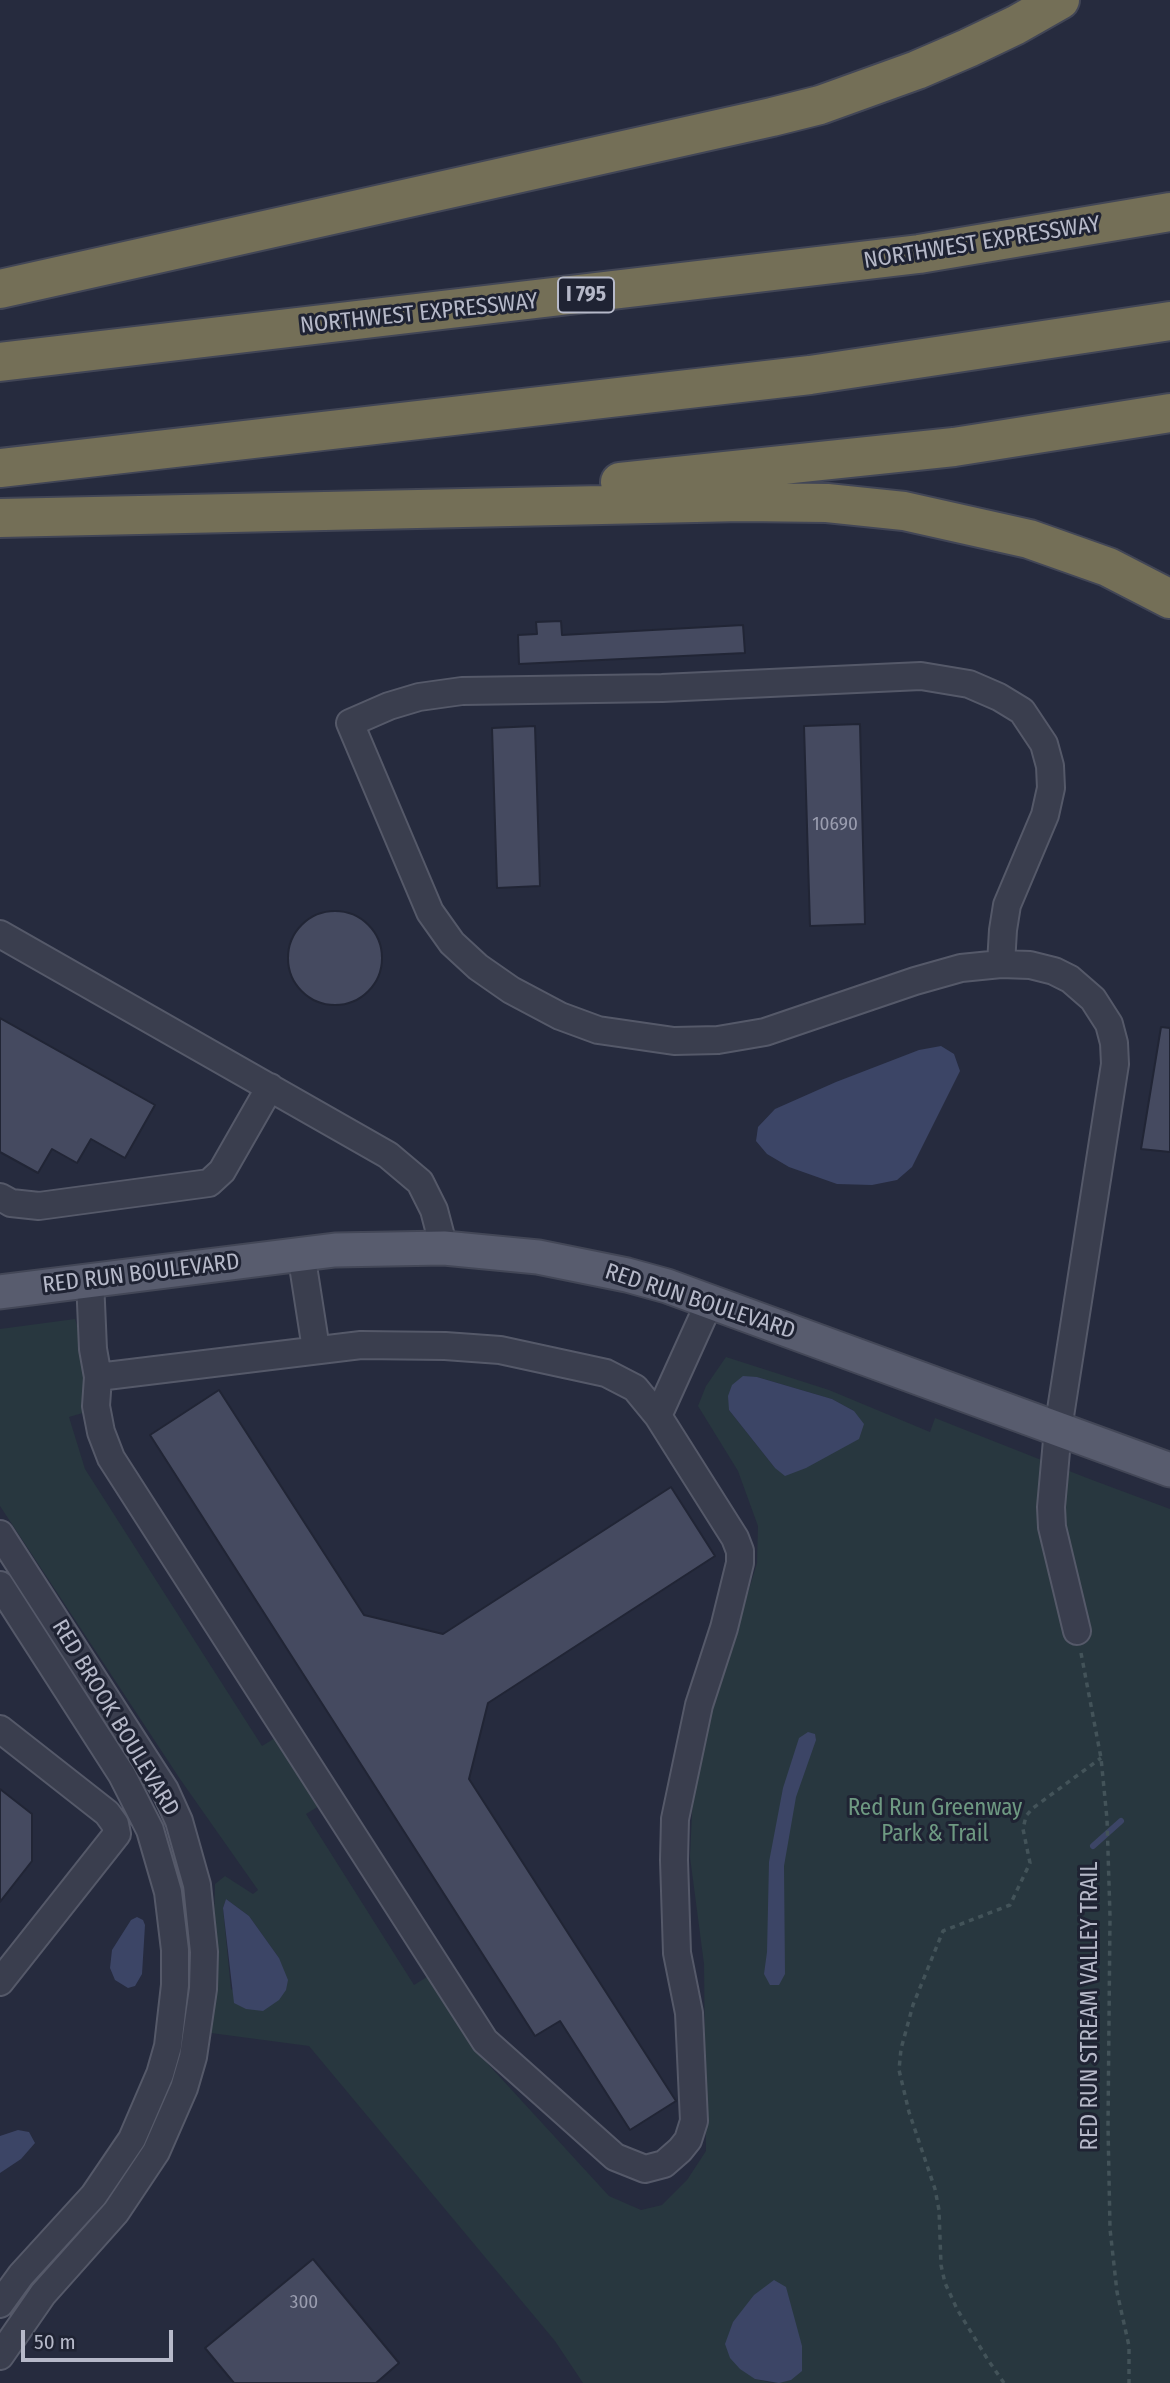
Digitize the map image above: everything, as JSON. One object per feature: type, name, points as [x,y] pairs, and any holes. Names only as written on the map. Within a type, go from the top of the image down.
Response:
[{"type":"highway","points":[[0,289],[820,105],[917,70],[968,48],[1060,0]]},
{"type":"highway","name":"NORTHWEST EXPRESSWAY","points":[[0,362],[919,254],[1170,212]]},
{"type":"highway","points":[[0,468],[810,375],[1170,321]]},
{"type":"highway","points":[[136,514],[622,482],[954,447],[1170,413]]},
{"type":"highway","points":[[0,518],[729,502],[827,503],[904,511],[1029,539],[1108,567],[1170,599]]},
{"type":"main road","name":"RED RUN BOULEVARD","points":[[0,1292],[301,1253],[375,1248],[444,1248],[527,1256],[583,1265],[640,1279],[710,1301],[1170,1469]]},
{"type":"street","points":[[1001,964],[1007,905],[1045,815],[1051,788],[1050,766],[1044,744],[1022,711],[969,684],[921,676],[662,688],[462,691],[419,697],[389,706],[350,723],[430,912],[452,943],[478,967],[511,990],[560,1016],[598,1030],[674,1041],[718,1040],[765,1032],[961,968],[1001,964],[1043,967],[1070,979],[1093,999],[1105,1016],[1114,1043],[1113,1086],[1058,1429],[1051,1507],[1052,1527],[1077,1630]]},
{"type":"street","points":[[0,934],[388,1155],[420,1182],[434,1210],[444,1248]]},
{"type":"street","points":[[0,1197],[11,1203],[39,1206],[209,1183],[222,1171],[270,1087]]},
{"type":"street","points":[[301,1253],[316,1349]]},
{"type":"street","points":[[90,1280],[93,1349],[98,1377],[96,1406],[101,1432],[111,1458],[485,2041],[615,2157],[645,2169],[664,2164],[688,2140],[694,2120],[689,2013],[677,1953],[675,1819],[699,1705],[724,1628],[740,1563],[740,1551],[735,1538],[658,1416],[635,1388],[606,1373],[500,1350],[445,1346],[361,1345],[316,1349],[98,1377]]},
{"type":"street","points":[[658,1416],[710,1301]]},
{"type":"street","name":"RED BROOK BOULEVARD","points":[[0,1534],[165,1790],[188,1848],[201,1915],[203,1989],[193,2057],[173,2115],[156,2152],[116,2212],[43,2294],[0,2357]]},
{"type":"street","name":"RED BROOK BOULEVARD","points":[[0,1586],[122,1775],[144,1818],[159,1856],[172,1917],[175,1985],[168,2046],[149,2103],[132,2138],[94,2195],[22,2275],[0,2304]]},
{"type":"street","points":[[0,1729],[107,1813],[116,1824],[117,1834],[0,1982]]},
{"type":"street","points":[[149,2103],[173,2115]]},
{"type":"path","name":"RED RUN STREAM VALLEY TRAIL","points":[[1077,1630],[1101,1758],[1110,1863],[1108,2126],[1111,2229],[1117,2292],[1129,2346],[1129,2383]]},
{"type":"path","points":[[1004,2383],[969,2329],[945,2283],[941,2265],[939,2210],[898,2070],[901,2049],[913,2005],[943,1931],[1010,1905],[1031,1863],[1023,1829],[1026,1816],[1101,1758]]},
{"type":"green space","name":"Red Run Greenway Park & Trail","points":[[75,1319],[85,1350],[86,1412],[69,1417],[85,1469],[262,1746],[275,1738],[319,1806],[306,1814],[414,1985],[430,1975],[487,2063],[609,2196],[641,2210],[662,2205],[687,2180],[706,2151],[704,1964],[690,1857],[694,1770],[757,1563],[758,1526],[738,1471],[698,1406],[706,1386],[726,1357],[829,1390],[930,1432],[935,1418],[1170,1509],[1170,2383],[777,2383],[755,2379],[772,2383],[583,2383],[555,2341],[309,2046],[211,2033],[215,1884],[225,1876],[253,1894],[258,1890],[180,1779],[0,1506],[0,1329]],"holes":[[[757,1377],[832,1399],[854,1411],[775,1468],[729,1410]],[[226,1899],[249,1916],[279,1958],[231,1990],[223,1908]]]},
{"type":"water","points":[[941,1046],[954,1054],[960,1071],[912,1167],[897,1180],[872,1185],[837,1184],[789,1167],[767,1154],[756,1141],[758,1127],[775,1109],[919,1050]]},
{"type":"water","points":[[743,1376],[757,1377],[832,1399],[854,1411],[864,1424],[859,1439],[806,1468],[785,1476],[775,1468],[729,1410],[728,1396],[732,1385]]},
{"type":"water","points":[[808,1732],[815,1734],[816,1740],[796,1797],[784,1866],[785,1974],[779,1985],[770,1985],[764,1974],[769,1862],[783,1788],[799,1738]]},
{"type":"water","points":[[226,1899],[249,1916],[279,1958],[288,1980],[286,1990],[279,2000],[263,2011],[246,2009],[234,2003],[223,1908]]},
{"type":"water","points":[[137,1917],[143,1920],[145,1925],[142,1974],[135,1986],[128,1988],[115,1980],[110,1968],[112,1950],[131,1920]]},
{"type":"water","points":[[18,2130],[29,2132],[35,2143],[21,2159],[0,2173],[0,2136]]},
{"type":"water","points":[[774,2280],[786,2287],[802,2346],[802,2371],[791,2380],[779,2383],[755,2379],[740,2369],[730,2358],[725,2344],[733,2322],[754,2295]]},
{"type":"building","points":[[561,621],[562,635],[743,625],[745,653],[519,664],[518,635],[537,634],[536,622]]},
{"type":"building","points":[[860,724],[865,924],[810,926],[804,726]]},
{"type":"building","points":[[535,726],[540,886],[497,888],[492,728]]},
{"type":"building","points":[[335,911],[353,914],[368,925],[379,940],[382,958],[379,976],[368,991],[353,1002],[335,1005],[317,1002],[302,991],[291,976],[288,958],[291,940],[302,925],[317,914]]},
{"type":"building","points":[[0,1018],[155,1105],[125,1158],[91,1139],[77,1163],[52,1149],[38,1173],[0,1152]]},
{"type":"building","points":[[1161,1027],[1170,1028],[1170,1152],[1141,1149]]},
{"type":"building","points":[[219,1390],[364,1615],[443,1634],[671,1487],[715,1556],[488,1703],[469,1779],[676,2101],[630,2130],[560,2021],[535,2036],[150,1435]]},
{"type":"building","points":[[0,1789],[32,1814],[32,1861],[0,1902]]},
{"type":"building","points":[[313,2259],[399,2363],[376,2383],[234,2383],[205,2348]]},
{"type":"waterway","points":[[1093,1846],[1121,1821]]}]
